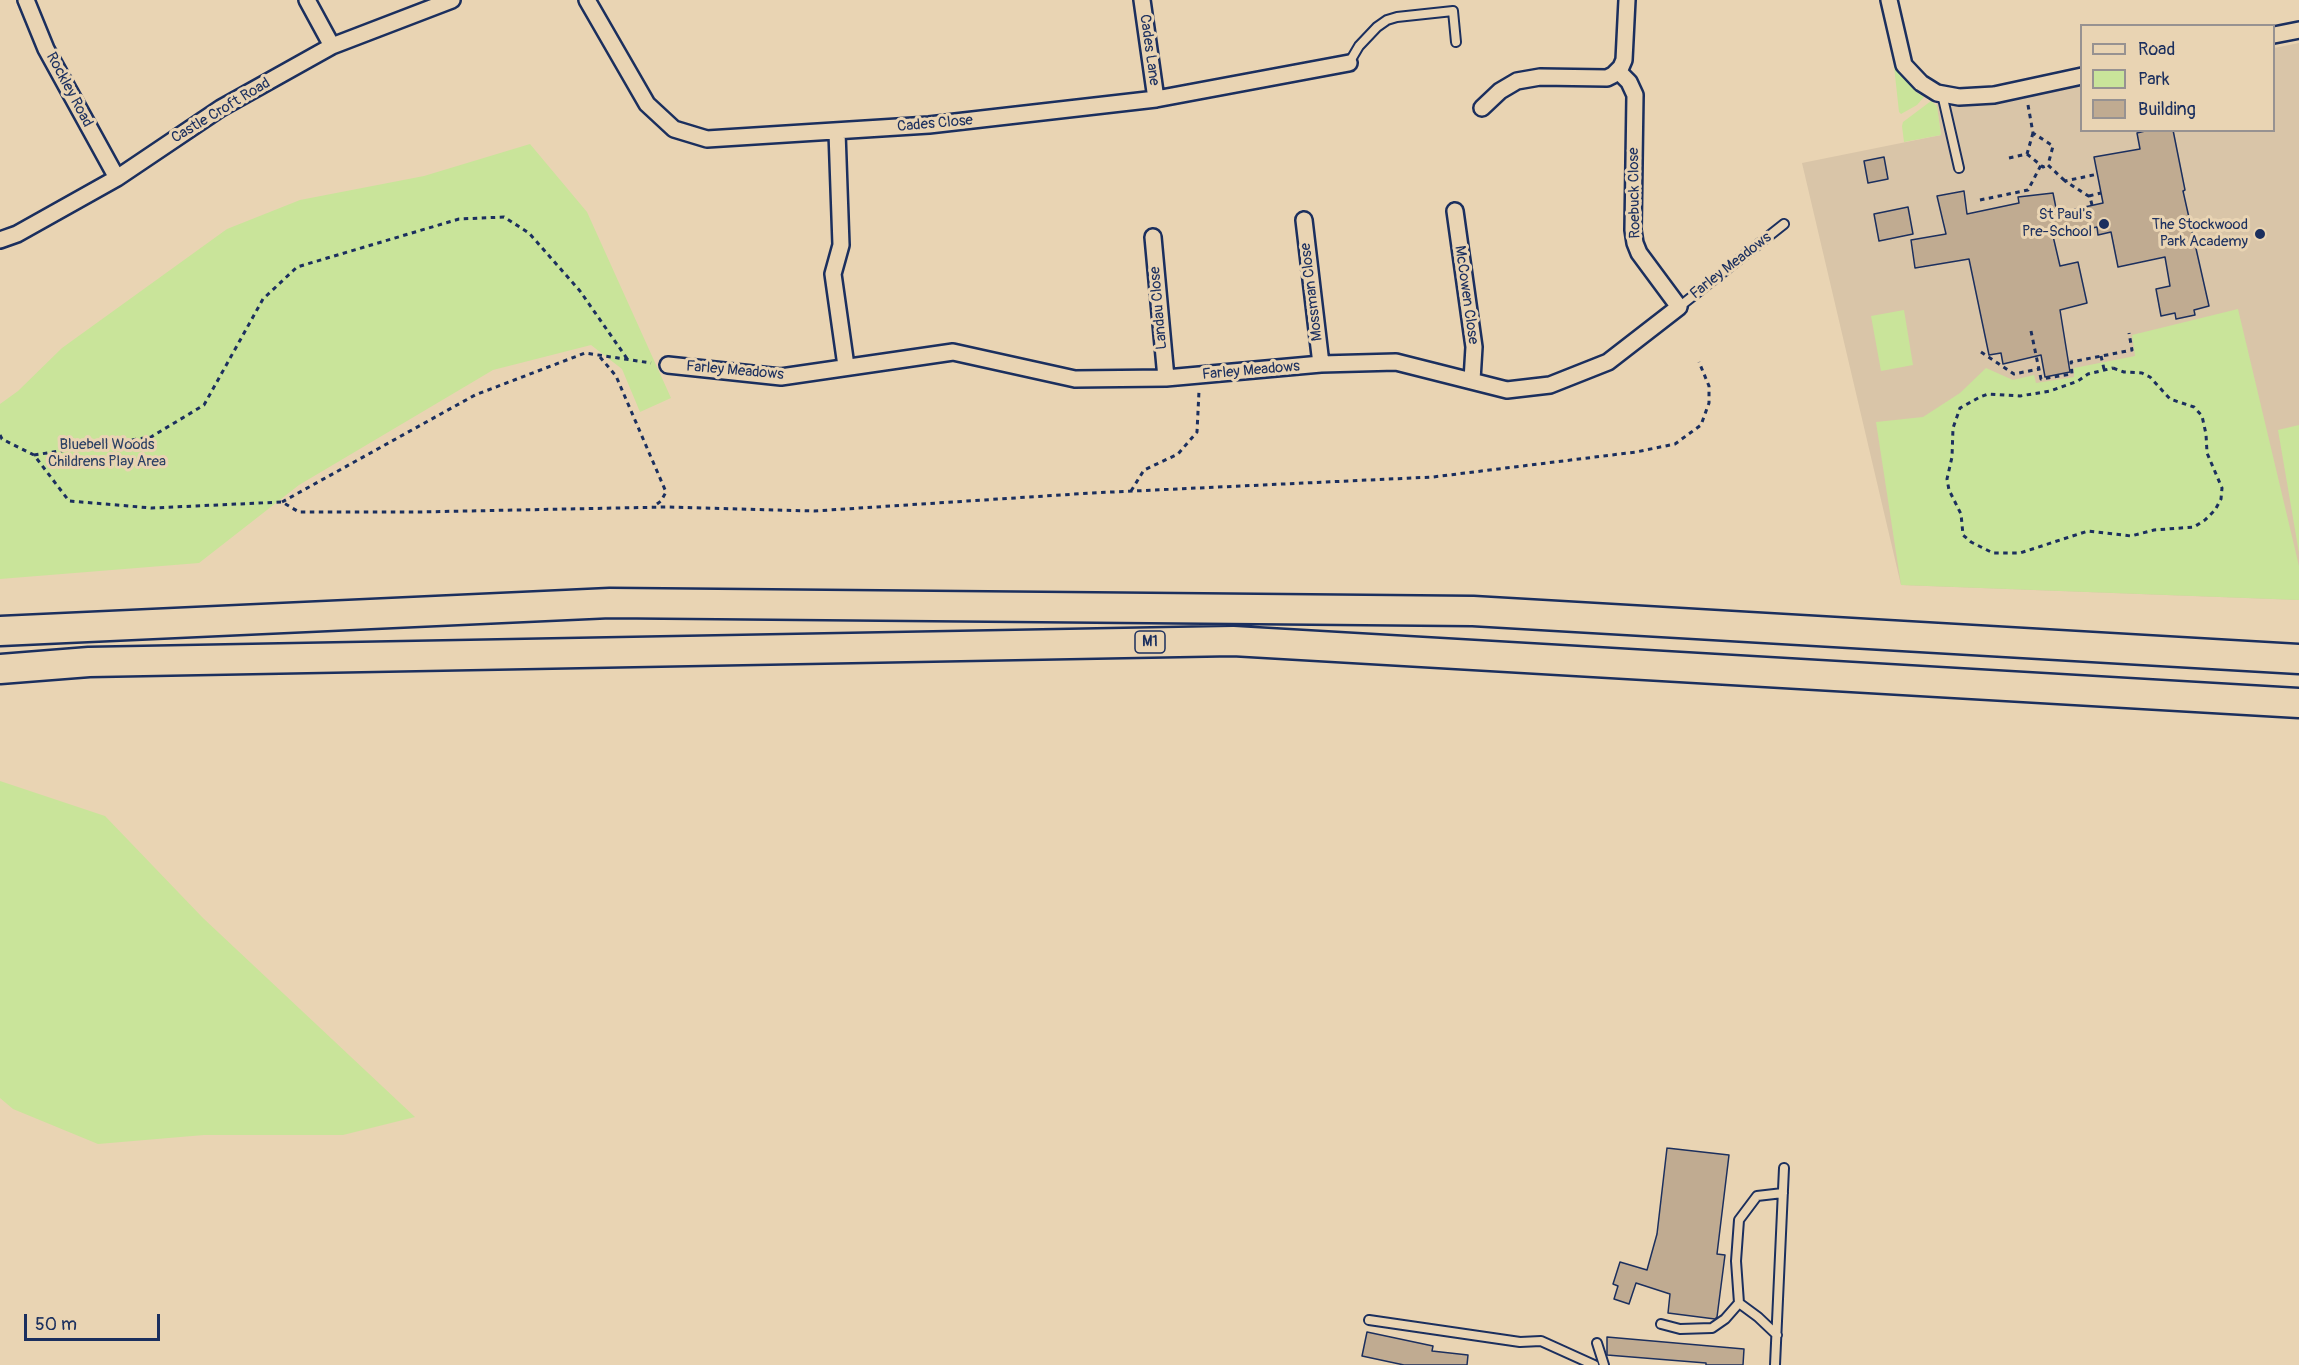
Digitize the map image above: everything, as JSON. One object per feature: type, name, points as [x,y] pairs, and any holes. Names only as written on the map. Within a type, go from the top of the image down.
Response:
[{"type":"highway","points":[[0,631],[610,603],[1473,611],[2299,659]]},
{"type":"highway","name":"M1","points":[[0,669],[89,662],[1233,641],[2299,703]]},
{"type":"street","name":"Rockley Road","points":[[26,0],[46,49],[117,177]]},
{"type":"street","points":[[307,0],[332,46]]},
{"type":"street","name":"Castle Croft Road","points":[[0,240],[17,234],[117,177],[221,108],[332,46],[452,0]]},
{"type":"street","name":"Cades Close","points":[[587,0],[647,104],[674,129],[707,139],[929,125],[1155,99],[1349,63]]},
{"type":"street","name":"Cades Lane","points":[[1142,0],[1155,99]]},
{"type":"street","points":[[1482,108],[1500,91],[1517,81],[1540,77],[1607,78],[1618,71],[1624,60],[1627,0]]},
{"type":"street","points":[[1889,0],[1904,64],[1921,83],[1937,93],[1959,97],[1994,95],[2080,75]]},
{"type":"street","points":[[2275,35],[2299,30]]},
{"type":"street","name":"Roebuck Close","points":[[1618,71],[1629,82],[1635,94],[1633,230],[1635,243],[1639,253],[1679,307]]},
{"type":"street","points":[[837,132],[841,244],[833,274],[846,366]]},
{"type":"street","name":"McCowen Close","points":[[1455,211],[1474,347],[1472,380]]},
{"type":"street","name":"Mossman Close","points":[[1304,220],[1321,364]]},
{"type":"street","name":"Landau Close","points":[[1152,237],[1166,378]]},
{"type":"street","name":"Farley Meadows","points":[[668,365],[780,377],[953,352],[1075,379],[1166,378],[1321,364],[1396,362],[1507,390],[1550,385],[1608,362],[1679,307]]},
{"type":"lane","points":[[1349,63],[1359,46],[1377,27],[1397,17],[1453,11],[1456,42]]},
{"type":"lane","points":[[1942,94],[1959,168]]},
{"type":"lane","name":"Farley Meadows","points":[[1679,307],[1784,224]]},
{"type":"lane","points":[[1775,1365],[1784,1168]]},
{"type":"lane","points":[[1661,1324],[1680,1329],[1712,1328],[1725,1319],[1739,1303],[1736,1261],[1739,1220],[1757,1196],[1783,1193]]},
{"type":"lane","points":[[1739,1303],[1758,1317],[1776,1335]]},
{"type":"lane","points":[[1369,1320],[1520,1342],[1541,1341],[1594,1365]]},
{"type":"lane","points":[[1597,1343],[1604,1365]]},
{"type":"path","points":[[2025,88],[2033,133],[2027,154]]},
{"type":"path","points":[[2033,133],[2053,146],[2048,165]]},
{"type":"path","points":[[2009,158],[2027,154]]},
{"type":"path","points":[[2027,154],[2041,165],[2048,165],[2065,181],[2089,196],[2092,205]]},
{"type":"path","points":[[1980,200],[2028,190],[2041,165]]},
{"type":"path","points":[[2065,181],[2098,174]]},
{"type":"path","points":[[2089,196],[2101,193]]},
{"type":"path","points":[[34,455],[151,437],[204,405],[263,299],[297,267],[459,219],[504,218],[529,233],[580,291],[628,360]]},
{"type":"path","points":[[2031,331],[2041,379],[2072,374],[2071,362],[2132,350],[2129,333]]},
{"type":"path","points":[[1981,352],[2014,374],[2039,369]]},
{"type":"path","points":[[1,438],[34,455],[69,501],[153,508],[282,502],[475,395],[585,353],[668,365]]},
{"type":"path","points":[[599,356],[616,376],[666,492],[661,501],[653,507]]},
{"type":"path","points":[[2101,356],[2104,369]]},
{"type":"path","points":[[282,502],[299,512],[430,512],[653,507],[814,511],[1131,491],[1433,477],[1636,452],[1675,444],[1701,425],[1709,403],[1709,386],[1699,362]]},
{"type":"path","points":[[2113,368],[2124,372],[2142,373],[2157,381],[2164,394],[2175,402],[2194,407],[2202,416],[2207,453],[2222,488],[2221,499],[2215,510],[2194,527],[2154,530],[2131,536],[2088,531],[2020,553],[1993,552],[1971,542],[1963,535],[1961,514],[1949,490],[1947,479],[1952,457],[1953,428],[1960,408],[1988,394],[2020,396],[2050,391],[2104,369],[2113,368]]},
{"type":"path","points":[[1131,491],[1144,470],[1178,454],[1197,432],[1199,375]]},
{"type":"shaded area","points":[[2299,43],[2299,600],[1901,585],[1802,163],[1941,135],[1936,101],[1959,105],[1987,103],[2080,86],[2080,132],[2275,132],[2275,48]]},
{"type":"green space","points":[[1894,66],[1916,92],[1924,97],[1917,105],[1901,114],[1899,112]]},
{"type":"green space","points":[[1931,101],[1937,106],[1941,135],[1904,142],[1903,122]]},
{"type":"green space","name":"Bluebell Woods Childrens Play Area","points":[[530,144],[587,212],[671,398],[640,412],[622,369],[591,345],[493,370],[299,485],[199,563],[0,579],[0,404],[18,391],[62,348],[227,229],[300,200],[424,176]]},
{"type":"green space","points":[[2238,309],[2299,566],[2299,600],[1901,585],[1876,422],[1923,417],[1960,393],[1986,368],[2013,380],[2034,375],[2036,383],[2074,377],[2074,368],[2135,356],[2132,335]]},
{"type":"green space","points":[[1904,310],[1913,365],[1881,371],[1871,316]]},
{"type":"green space","points":[[2299,425],[2299,553],[2278,430]]},
{"type":"green space","points":[[0,781],[105,816],[203,918],[415,1117],[343,1135],[204,1135],[98,1144],[13,1109],[0,1098]]},
{"type":"building","points":[[2173,132],[2185,190],[2183,191],[2209,306],[2194,310],[2195,315],[2176,319],[2175,313],[2161,316],[2156,289],[2170,286],[2165,257],[2118,267],[2111,232],[2098,235],[2097,227],[2053,236],[2060,266],[2078,262],[2087,303],[2060,310],[2070,372],[2045,377],[2041,355],[2003,364],[2001,353],[1989,355],[1969,259],[1915,268],[1911,240],[1946,234],[1937,196],[1964,191],[1967,214],[2019,203],[2018,197],[2053,193],[2057,213],[2103,203],[2094,157],[2140,149],[2137,133]]},
{"type":"building","points":[[1884,157],[1888,179],[1868,183],[1864,161]]},
{"type":"building","points":[[1908,207],[1913,234],[1879,241],[1874,214]]},
{"type":"building","points":[[1667,1148],[1729,1155],[1717,1254],[1725,1255],[1715,1319],[1668,1313],[1670,1294],[1636,1283],[1629,1304],[1614,1299],[1618,1286],[1613,1284],[1620,1262],[1647,1270],[1657,1234]]},
{"type":"building","points":[[1367,1332],[1433,1346],[1432,1351],[1468,1355],[1467,1365],[1404,1365],[1362,1356]]},
{"type":"building","points":[[1607,1337],[1744,1349],[1743,1365],[1706,1365],[1706,1363],[1607,1355]]},
{"type":"place","name":"St Paul's Pre-School","points":[[2104,224]]},
{"type":"place","name":"The Stockwood Park Academy","points":[[2260,234]]}]
